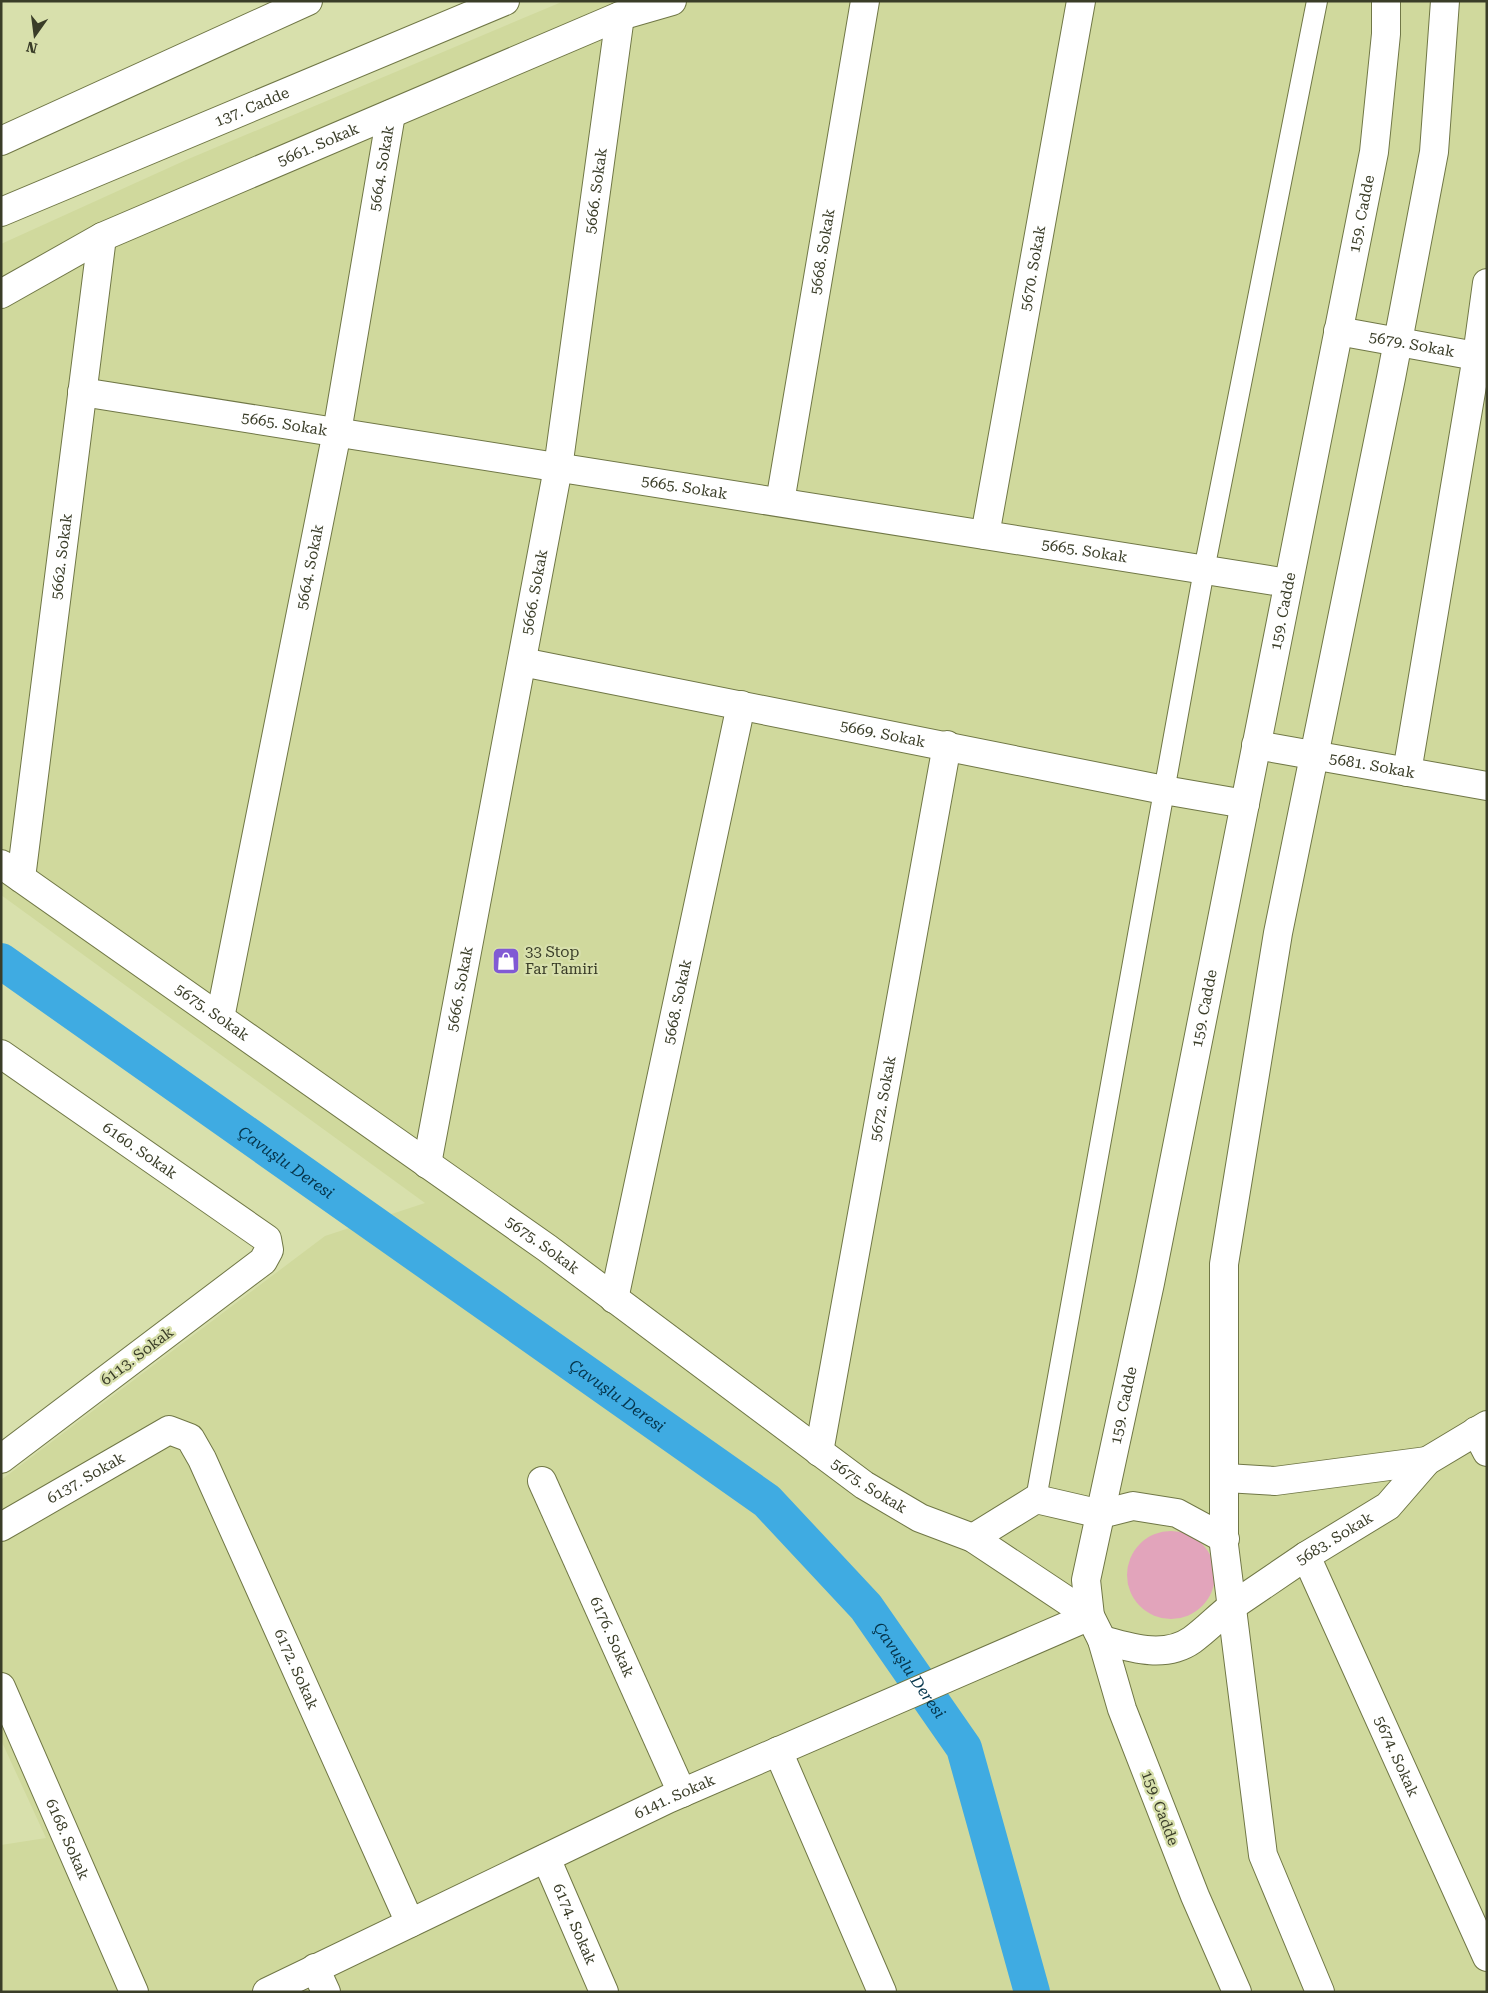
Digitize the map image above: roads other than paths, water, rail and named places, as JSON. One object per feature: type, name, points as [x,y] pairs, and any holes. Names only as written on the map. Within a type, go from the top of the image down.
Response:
[{"type":"street","points":[[1,141],[308,1]]},
{"type":"street","name":"137. Cadde","points":[[1,212],[505,1]]},
{"type":"street","name":"5661. Sokak","points":[[1,294],[102,237],[620,16],[672,1]]},
{"type":"street","name":"5668. Sokak","points":[[780,502],[865,1]]},
{"type":"street","name":"5670. Sokak","points":[[985,535],[1081,1]]},
{"type":"street","name":"159. Cadde","points":[[1237,1992],[1195,1896],[1122,1709],[1102,1640],[1090,1616],[1086,1580],[1152,1273],[1374,152],[1386,34],[1386,1]]},
{"type":"street","points":[[1320,1992],[1263,1854],[1231,1607],[1225,1539],[1224,1264],[1278,933],[1434,152],[1445,1]]},
{"type":"street","name":"5666. Sokak","points":[[427,1164],[558,468],[620,16]]},
{"type":"street","name":"5664. Sokak","points":[[220,1018],[337,432],[390,114]]},
{"type":"street","name":"5662. Sokak","points":[[11,871],[82,392],[102,237]]},
{"type":"street","points":[[1407,772],[1482,357],[1487,283]]},
{"type":"street","name":"5679. Sokak","points":[[1338,331],[1482,357]]},
{"type":"street","name":"5665. Sokak","points":[[82,392],[1288,583]]},
{"type":"street","name":"5669. Sokak","points":[[522,662],[947,745],[1164,790],[1245,804]]},
{"type":"street","name":"5668. Sokak","points":[[614,1299],[741,705]]},
{"type":"street","name":"5672. Sokak","points":[[819,1452],[947,745]]},
{"type":"street","name":"5681. Sokak","points":[[1256,745],[1487,786]]},
{"type":"street","name":"5675. Sokak","points":[[11,871],[547,1248],[864,1485],[920,1518],[973,1538],[1090,1616]]},
{"type":"street","name":"6160. Sokak","points":[[1,1054],[268,1239],[269,1250]]},
{"type":"street","name":"6113. Sokak","points":[[1,1459],[263,1261],[269,1250]]},
{"type":"street","name":"6137. Sokak","points":[[1,1527],[169,1430]]},
{"type":"street","name":"6172. Sokak","points":[[169,1430],[190,1438],[202,1459],[410,1923]]},
{"type":"street","name":"5683. Sokak","points":[[1226,1478],[1275,1481],[1427,1462],[1483,1436]]},
{"type":"street","name":"5683. Sokak","points":[[1231,1607],[1306,1556],[1388,1506],[1427,1462]]},
{"type":"street","name":"6176. Sokak","points":[[542,1481],[682,1793]]},
{"type":"street","points":[[973,1538],[1036,1499],[1101,1514],[1133,1506],[1177,1513],[1225,1539]]},
{"type":"street","name":"5674. Sokak","points":[[1306,1556],[1487,1957]]},
{"type":"street","points":[[1102,1640],[1135,1649],[1166,1651],[1191,1641],[1231,1607]]},
{"type":"street","name":"6141. Sokak","points":[[267,1992],[320,1980],[410,1923],[682,1793],[1090,1616]]},
{"type":"street","name":"6168. Sokak","points":[[1,1687],[134,1992]]},
{"type":"street","points":[[778,1751],[882,1992]]},
{"type":"street","name":"6174. Sokak","points":[[546,1858],[604,1992]]},
{"type":"lane","points":[[1036,1499],[1204,570],[1317,1]]},
{"type":"waterway","name":"Çavuşlu Deresi","points":[[1,961],[767,1501],[866,1607],[964,1748],[1032,1992]]},
{"type":"place","name":"33 Stop Far Tamiri","points":[[506,961]]}]
